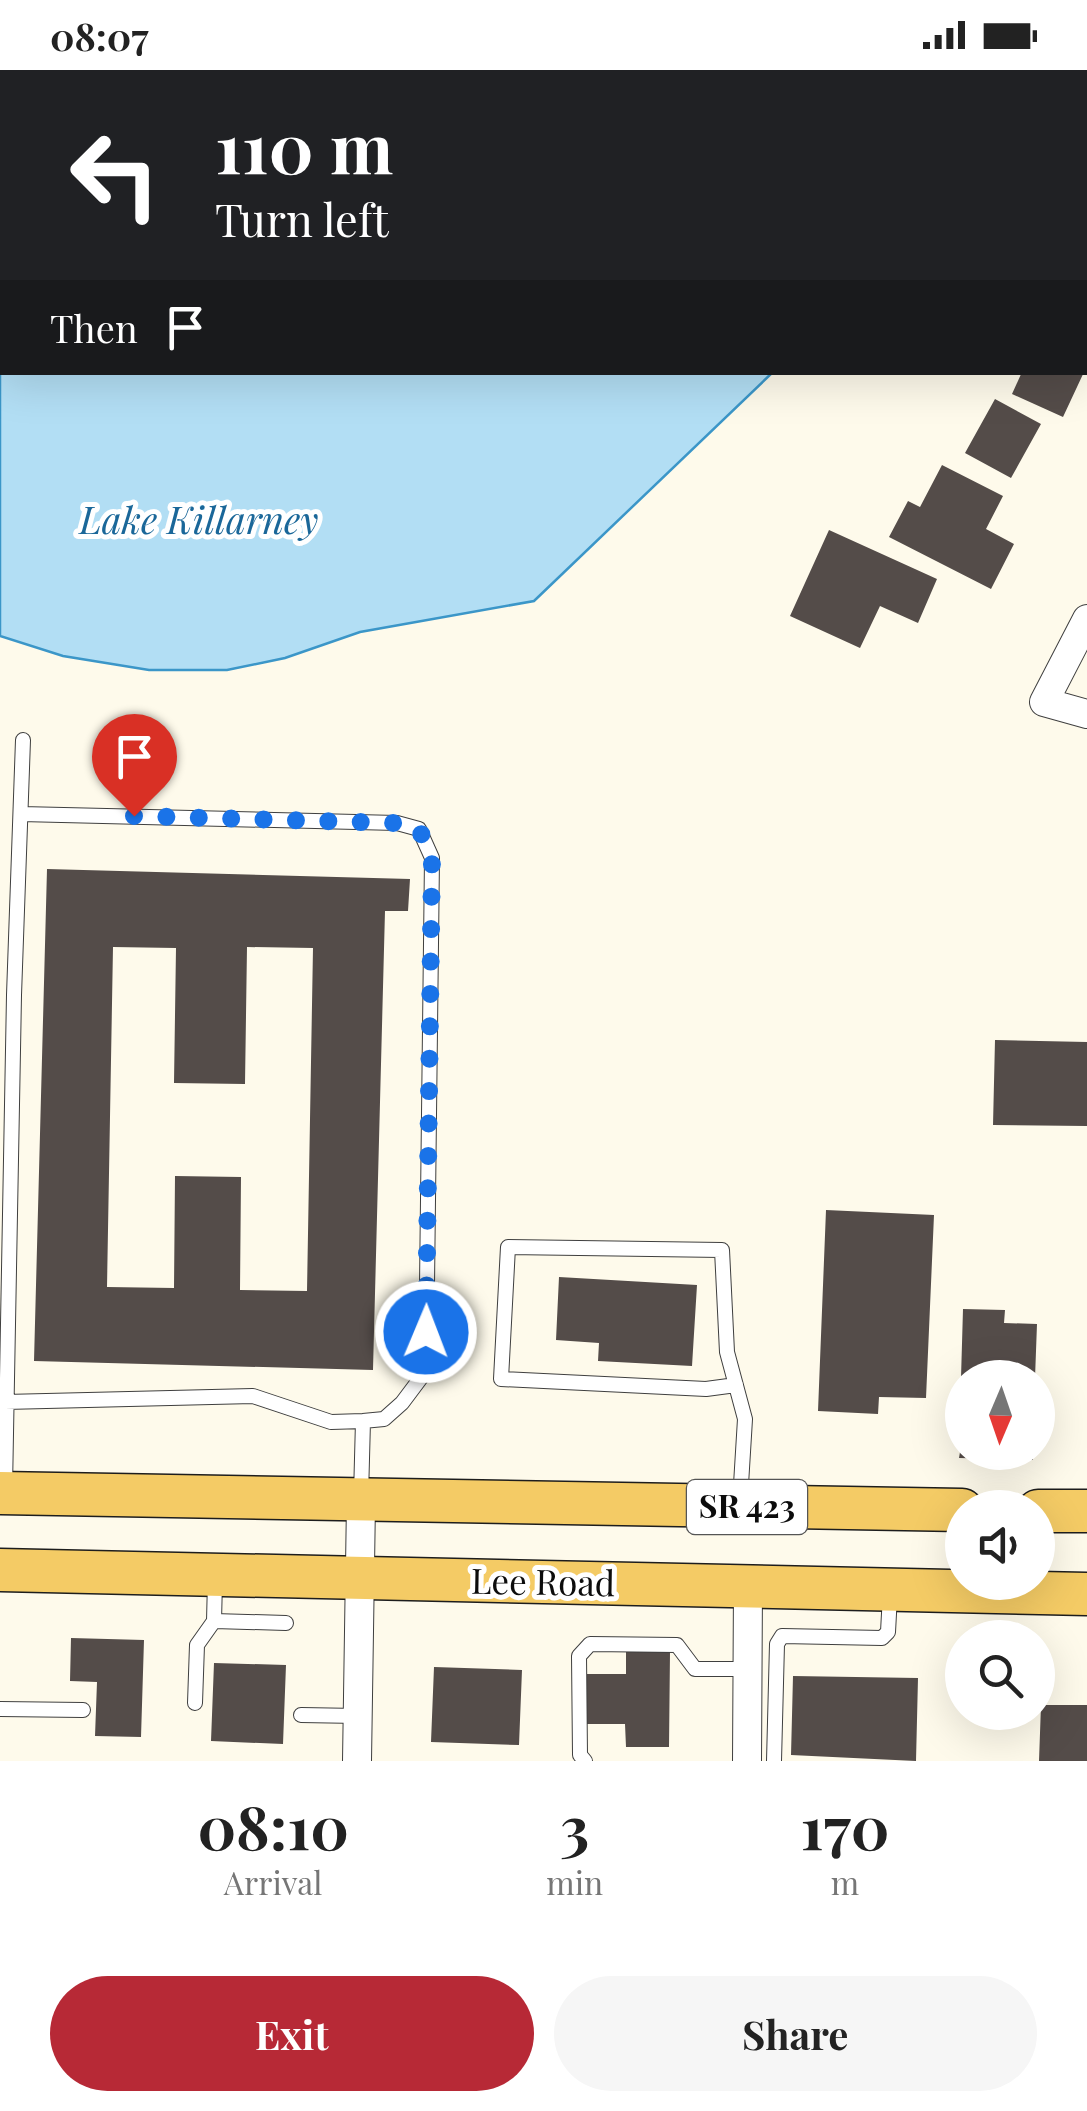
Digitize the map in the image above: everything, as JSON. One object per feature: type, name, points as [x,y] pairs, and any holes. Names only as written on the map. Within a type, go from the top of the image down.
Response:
[{"type":"main road","name":"SR 423","points":[[3,1493],[945,1510]]},
{"type":"main road","points":[[1055,1511],[1087,1511]]},
{"type":"main road","name":"Lee Road","points":[[0,1570],[1087,1594]]},
{"type":"street","points":[[1087,619],[1044,702],[1087,714]]},
{"type":"street","points":[[358,1761],[362,1502]]},
{"type":"street","points":[[747,1761],[748,1586]]},
{"type":"lane","points":[[3,1493],[23,740]]},
{"type":"lane","points":[[5,1402],[252,1396],[331,1422],[363,1421],[384,1419],[402,1403],[426,1371],[432,858],[419,829],[397,823],[20,814]]},
{"type":"lane","points":[[736,1385],[706,1389],[501,1379],[508,1247],[722,1250],[727,1352],[736,1385],[745,1419],[740,1507]]},
{"type":"lane","points":[[362,1502],[363,1421]]},
{"type":"lane","points":[[195,1703],[197,1645],[214,1621],[216,1576]]},
{"type":"lane","points":[[774,1761],[777,1644],[782,1636],[882,1638],[888,1632],[890,1590]]},
{"type":"lane","points":[[214,1621],[286,1623]]},
{"type":"lane","points":[[582,1758],[579,1656],[590,1644],[677,1645],[695,1669],[748,1669]]},
{"type":"lane","points":[[0,1709],[83,1710]]},
{"type":"lane","points":[[300,1715],[358,1716]]},
{"type":"water","name":"Lake Killarney","points":[[0,375],[770,375],[534,601],[360,632],[285,658],[227,670],[149,670],[63,656],[0,636]]},
{"type":"building","points":[[1021,375],[1083,375],[1063,417],[1012,394]]},
{"type":"building","points":[[995,399],[1041,424],[1011,478],[965,453]]},
{"type":"building","points":[[942,465],[1003,496],[986,529],[1014,544],[991,589],[889,537],[908,501],[920,507]]},
{"type":"building","points":[[829,530],[937,579],[918,623],[880,606],[860,648],[790,616]]},
{"type":"building","points":[[47,869],[410,879],[408,911],[385,911],[373,1370],[34,1361]],"holes":[[[113,947],[176,948],[174,1083],[245,1084],[247,947],[313,948],[307,1291],[240,1290],[241,1177],[175,1176],[174,1288],[107,1287]]]},
{"type":"building","points":[[995,1040],[1087,1042],[1087,1126],[993,1125]]},
{"type":"building","points":[[826,1210],[934,1215],[926,1398],[879,1397],[878,1414],[818,1411]]},
{"type":"building","points":[[559,1277],[697,1285],[692,1366],[598,1361],[599,1343],[556,1340]]},
{"type":"building","points":[[963,1309],[1005,1310],[1004,1323],[1037,1324],[1036,1360],[962,1360]]},
{"type":"building","points":[[71,1638],[144,1640],[141,1737],[95,1736],[97,1682],[70,1681]]},
{"type":"building","points":[[626,1651],[670,1652],[669,1747],[626,1747],[625,1724],[583,1724],[583,1674],[626,1674]]},
{"type":"building","points":[[214,1663],[286,1665],[283,1744],[211,1741]]},
{"type":"building","points":[[434,1667],[522,1670],[519,1745],[431,1742]]},
{"type":"building","points":[[793,1676],[918,1678],[916,1761],[791,1755]]},
{"type":"building","points":[[1055,1705],[1087,1705],[1087,1761],[1039,1761],[1040,1730],[1055,1730]]},
{"type":"route","points":[[134,816],[397,823],[419,829],[432,858],[426,1332]]}]
